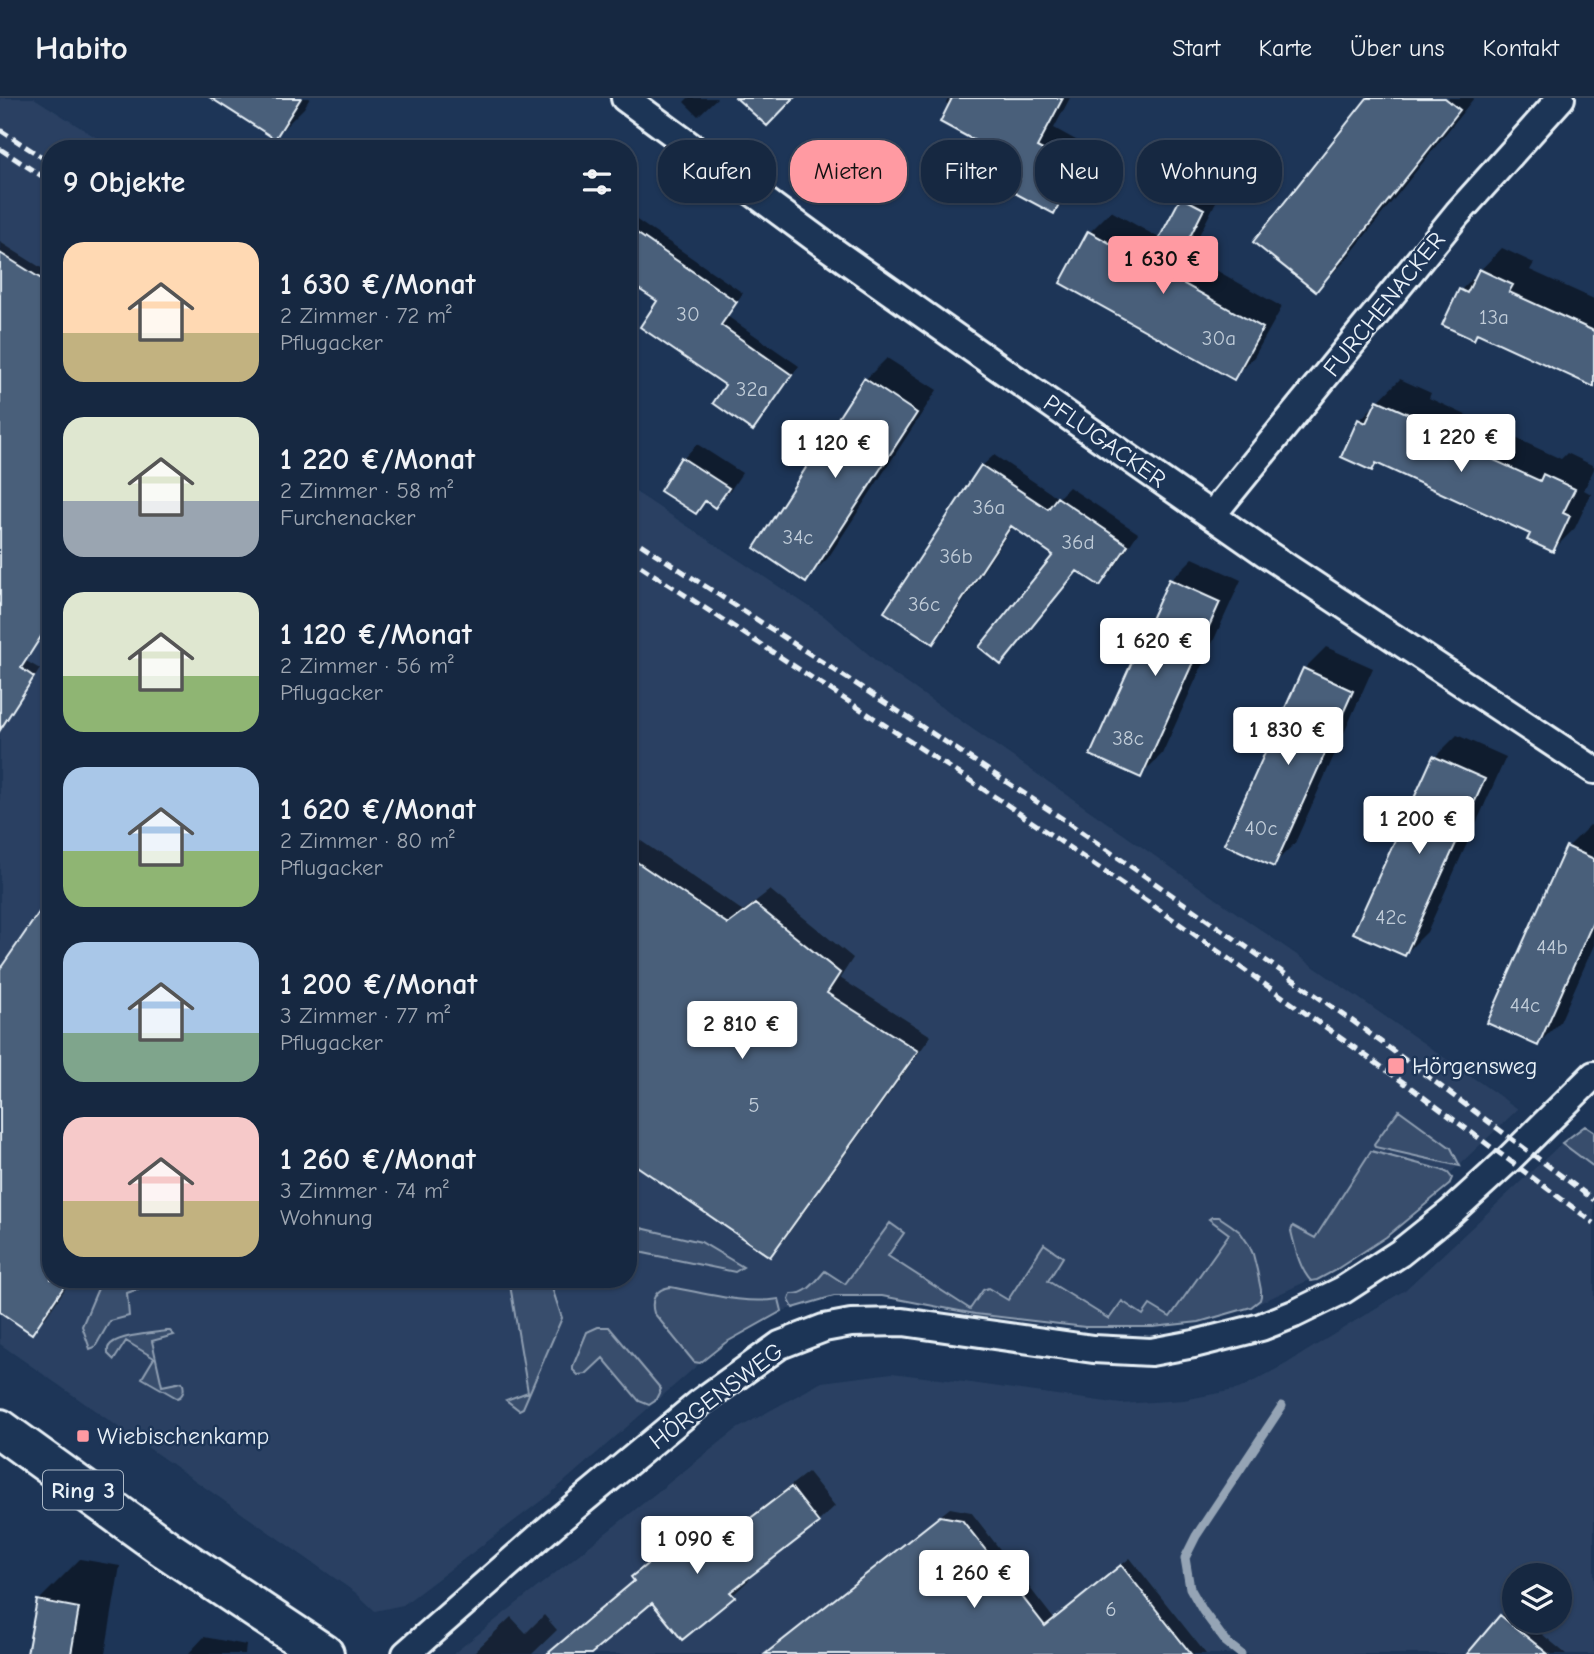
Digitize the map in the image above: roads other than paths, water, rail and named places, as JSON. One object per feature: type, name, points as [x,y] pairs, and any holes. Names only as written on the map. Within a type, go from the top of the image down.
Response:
[{"type":"main road","name":"Ring 3","points":[[0,1429],[166,1549],[324,1654]]},
{"type":"street","name":"PFLUGACKER","points":[[625,98],[822,243],[1212,515],[1594,770]]},
{"type":"street","name":"FURCHENACKER","points":[[1212,515],[1458,214],[1560,98]]},
{"type":"street","name":"HÖRGENSWEG","points":[[406,1654],[547,1530],[702,1401],[780,1345],[824,1328],[850,1323],[903,1322],[1093,1349],[1152,1352],[1261,1327],[1343,1290],[1400,1253],[1450,1213],[1508,1160],[1594,1075]]},
{"type":"waterway","points":[[1241,1654],[1226,1642],[1203,1611],[1190,1588],[1185,1558],[1196,1536],[1282,1406]]},
{"type":"railway","points":[[0,130],[42,157]]},
{"type":"railway","points":[[0,149],[42,176]]},
{"type":"railway","points":[[637,542],[1060,817],[1354,1022],[1594,1200]]},
{"type":"railway","points":[[637,564],[1006,804],[1147,901],[1403,1082],[1594,1223]]},
{"type":"place","name":"Hörgensweg","points":[[1396,1066]]},
{"type":"place","name":"Wiebischenkamp","points":[[83,1436]]}]
